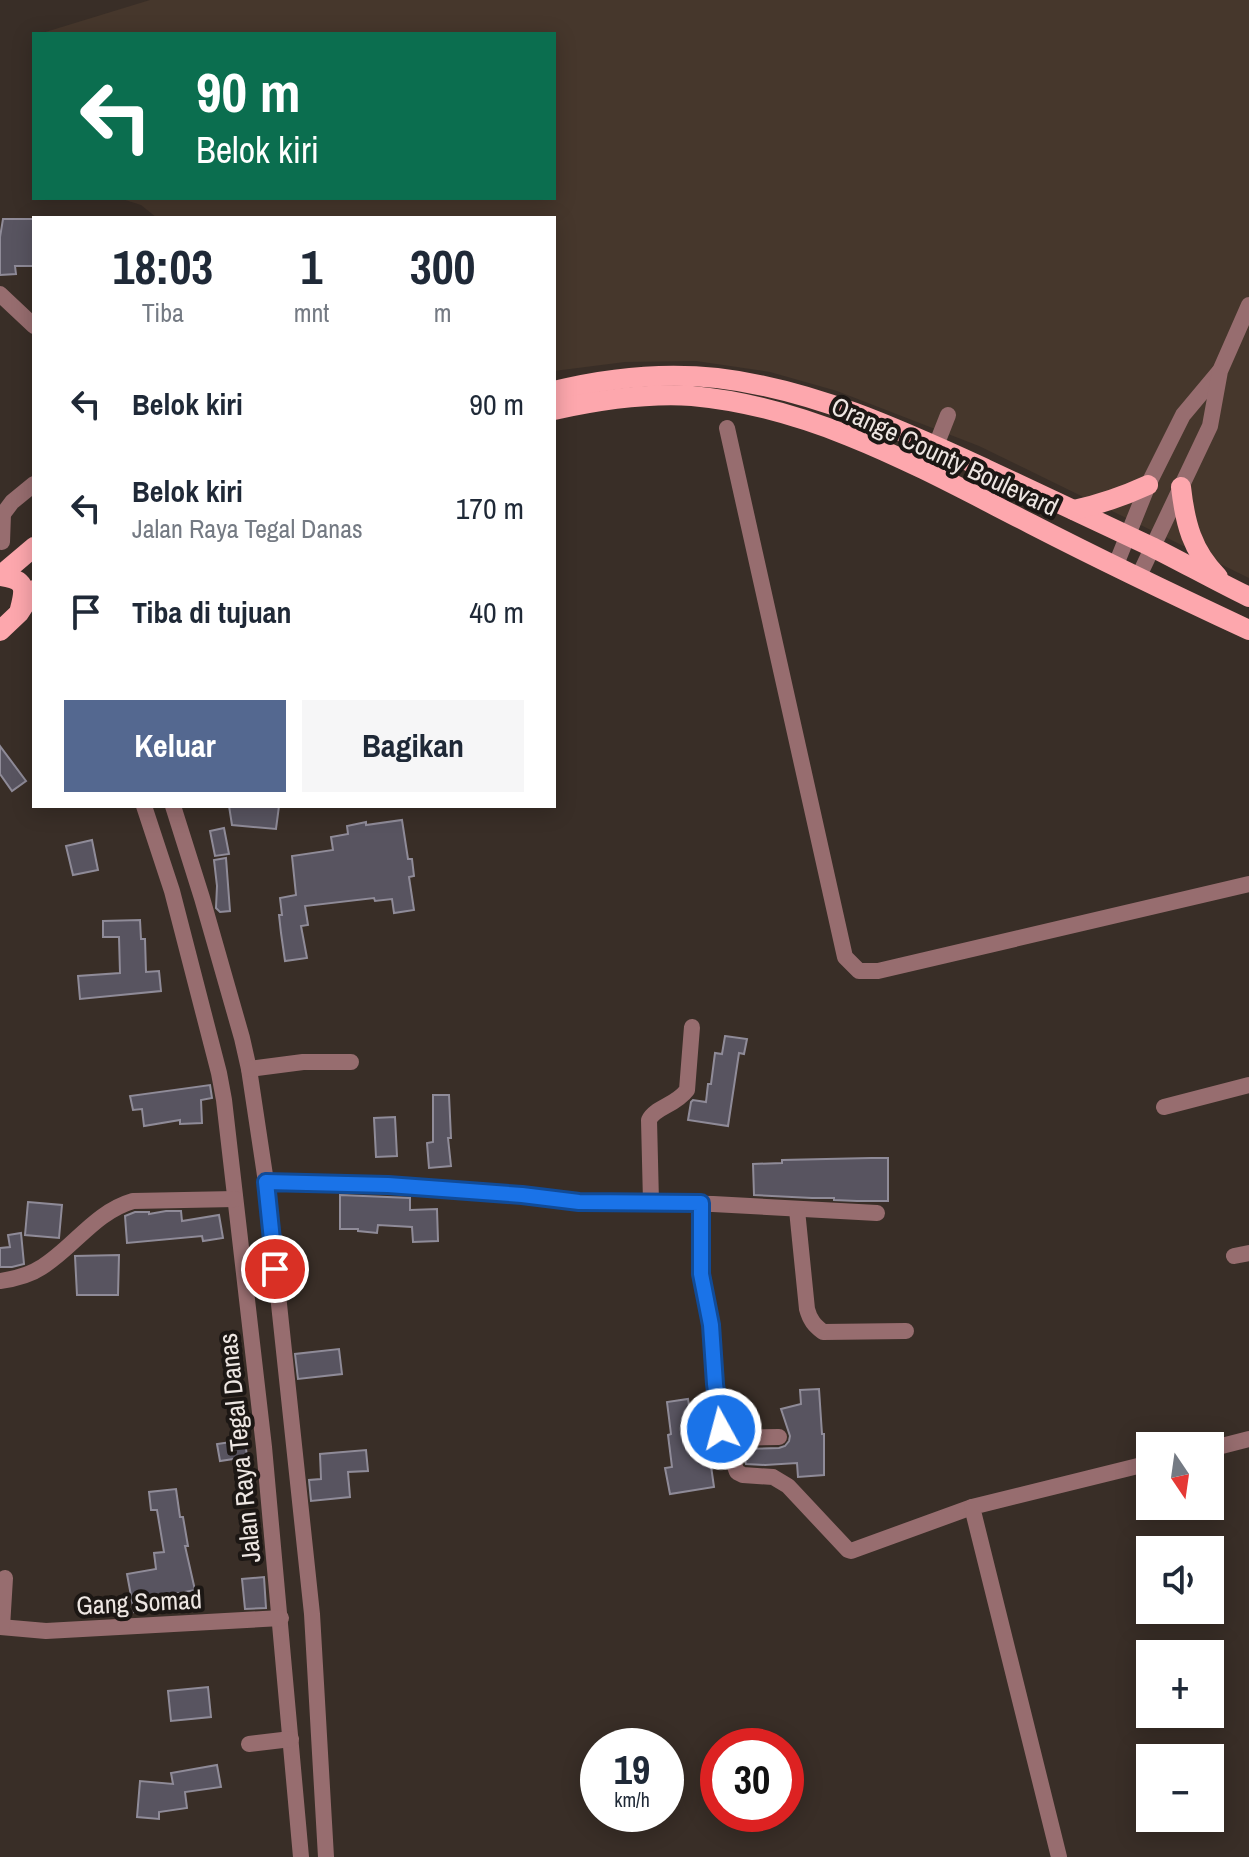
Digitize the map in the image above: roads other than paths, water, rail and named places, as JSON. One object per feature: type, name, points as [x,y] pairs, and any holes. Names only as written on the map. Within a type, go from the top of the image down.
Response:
[{"type":"main road","name":"Orange County Boulevard","points":[[556,391],[621,378],[703,377],[742,382],[829,403],[935,446],[1074,510],[1249,597]]},
{"type":"main road","name":"Orange County Boulevard","points":[[556,410],[637,396],[691,396],[751,405],[827,427],[868,443],[1115,567],[1249,630]]},
{"type":"main road","points":[[1074,510],[1112,500],[1148,485]]},
{"type":"main road","points":[[1181,487],[1184,516],[1193,543],[1209,567],[1229,588]]},
{"type":"main road","points":[[0,576],[32,549]]},
{"type":"main road","points":[[0,576],[15,578],[22,585],[27,608],[0,631]]},
{"type":"street","points":[[0,294],[32,324]]},
{"type":"street","points":[[1138,578],[1210,426],[1220,371],[1249,305]]},
{"type":"street","points":[[1115,567],[1148,485],[1183,415],[1220,371]]},
{"type":"street","points":[[926,471],[948,415]]},
{"type":"street","points":[[727,428],[845,957],[859,971],[878,971],[1249,884]]},
{"type":"street","points":[[17,562],[1,541],[3,514],[32,486]]},
{"type":"street","name":"Jalan Raya Tegal Danas","points":[[145,808],[172,891],[219,1073],[227,1124],[264,1447],[301,1857]]},
{"type":"street","name":"Jalan Raya Tegal Danas","points":[[174,808],[249,1069],[257,1120],[312,1614],[326,1857]]},
{"type":"street","points":[[651,1202],[649,1120],[653,1113],[672,1104],[687,1090],[692,1027]]},
{"type":"street","points":[[249,1069],[303,1062],[351,1062]]},
{"type":"street","points":[[1164,1107],[1249,1085]]},
{"type":"street","points":[[227,1124],[257,1120]]},
{"type":"street","points":[[266,1182],[388,1185],[597,1203],[701,1203],[877,1213]]},
{"type":"street","points":[[0,1281],[38,1270],[92,1224],[120,1205],[133,1201],[235,1199]]},
{"type":"street","points":[[701,1203],[701,1274],[711,1325],[721,1429],[737,1472],[778,1479],[788,1486],[848,1550],[972,1507],[1136,1466]]},
{"type":"street","points":[[797,1210],[807,1309],[815,1326],[823,1332],[906,1331]]},
{"type":"street","points":[[725,1438],[779,1437]]},
{"type":"street","points":[[1224,1445],[1249,1439]]},
{"type":"street","points":[[264,1447],[293,1444]]},
{"type":"street","points":[[972,1507],[1059,1857]]},
{"type":"street","points":[[1,1627],[5,1578]]},
{"type":"street","name":"Gang Somad","points":[[1,1627],[46,1631],[281,1618]]},
{"type":"street","points":[[249,1744],[291,1739]]}]
